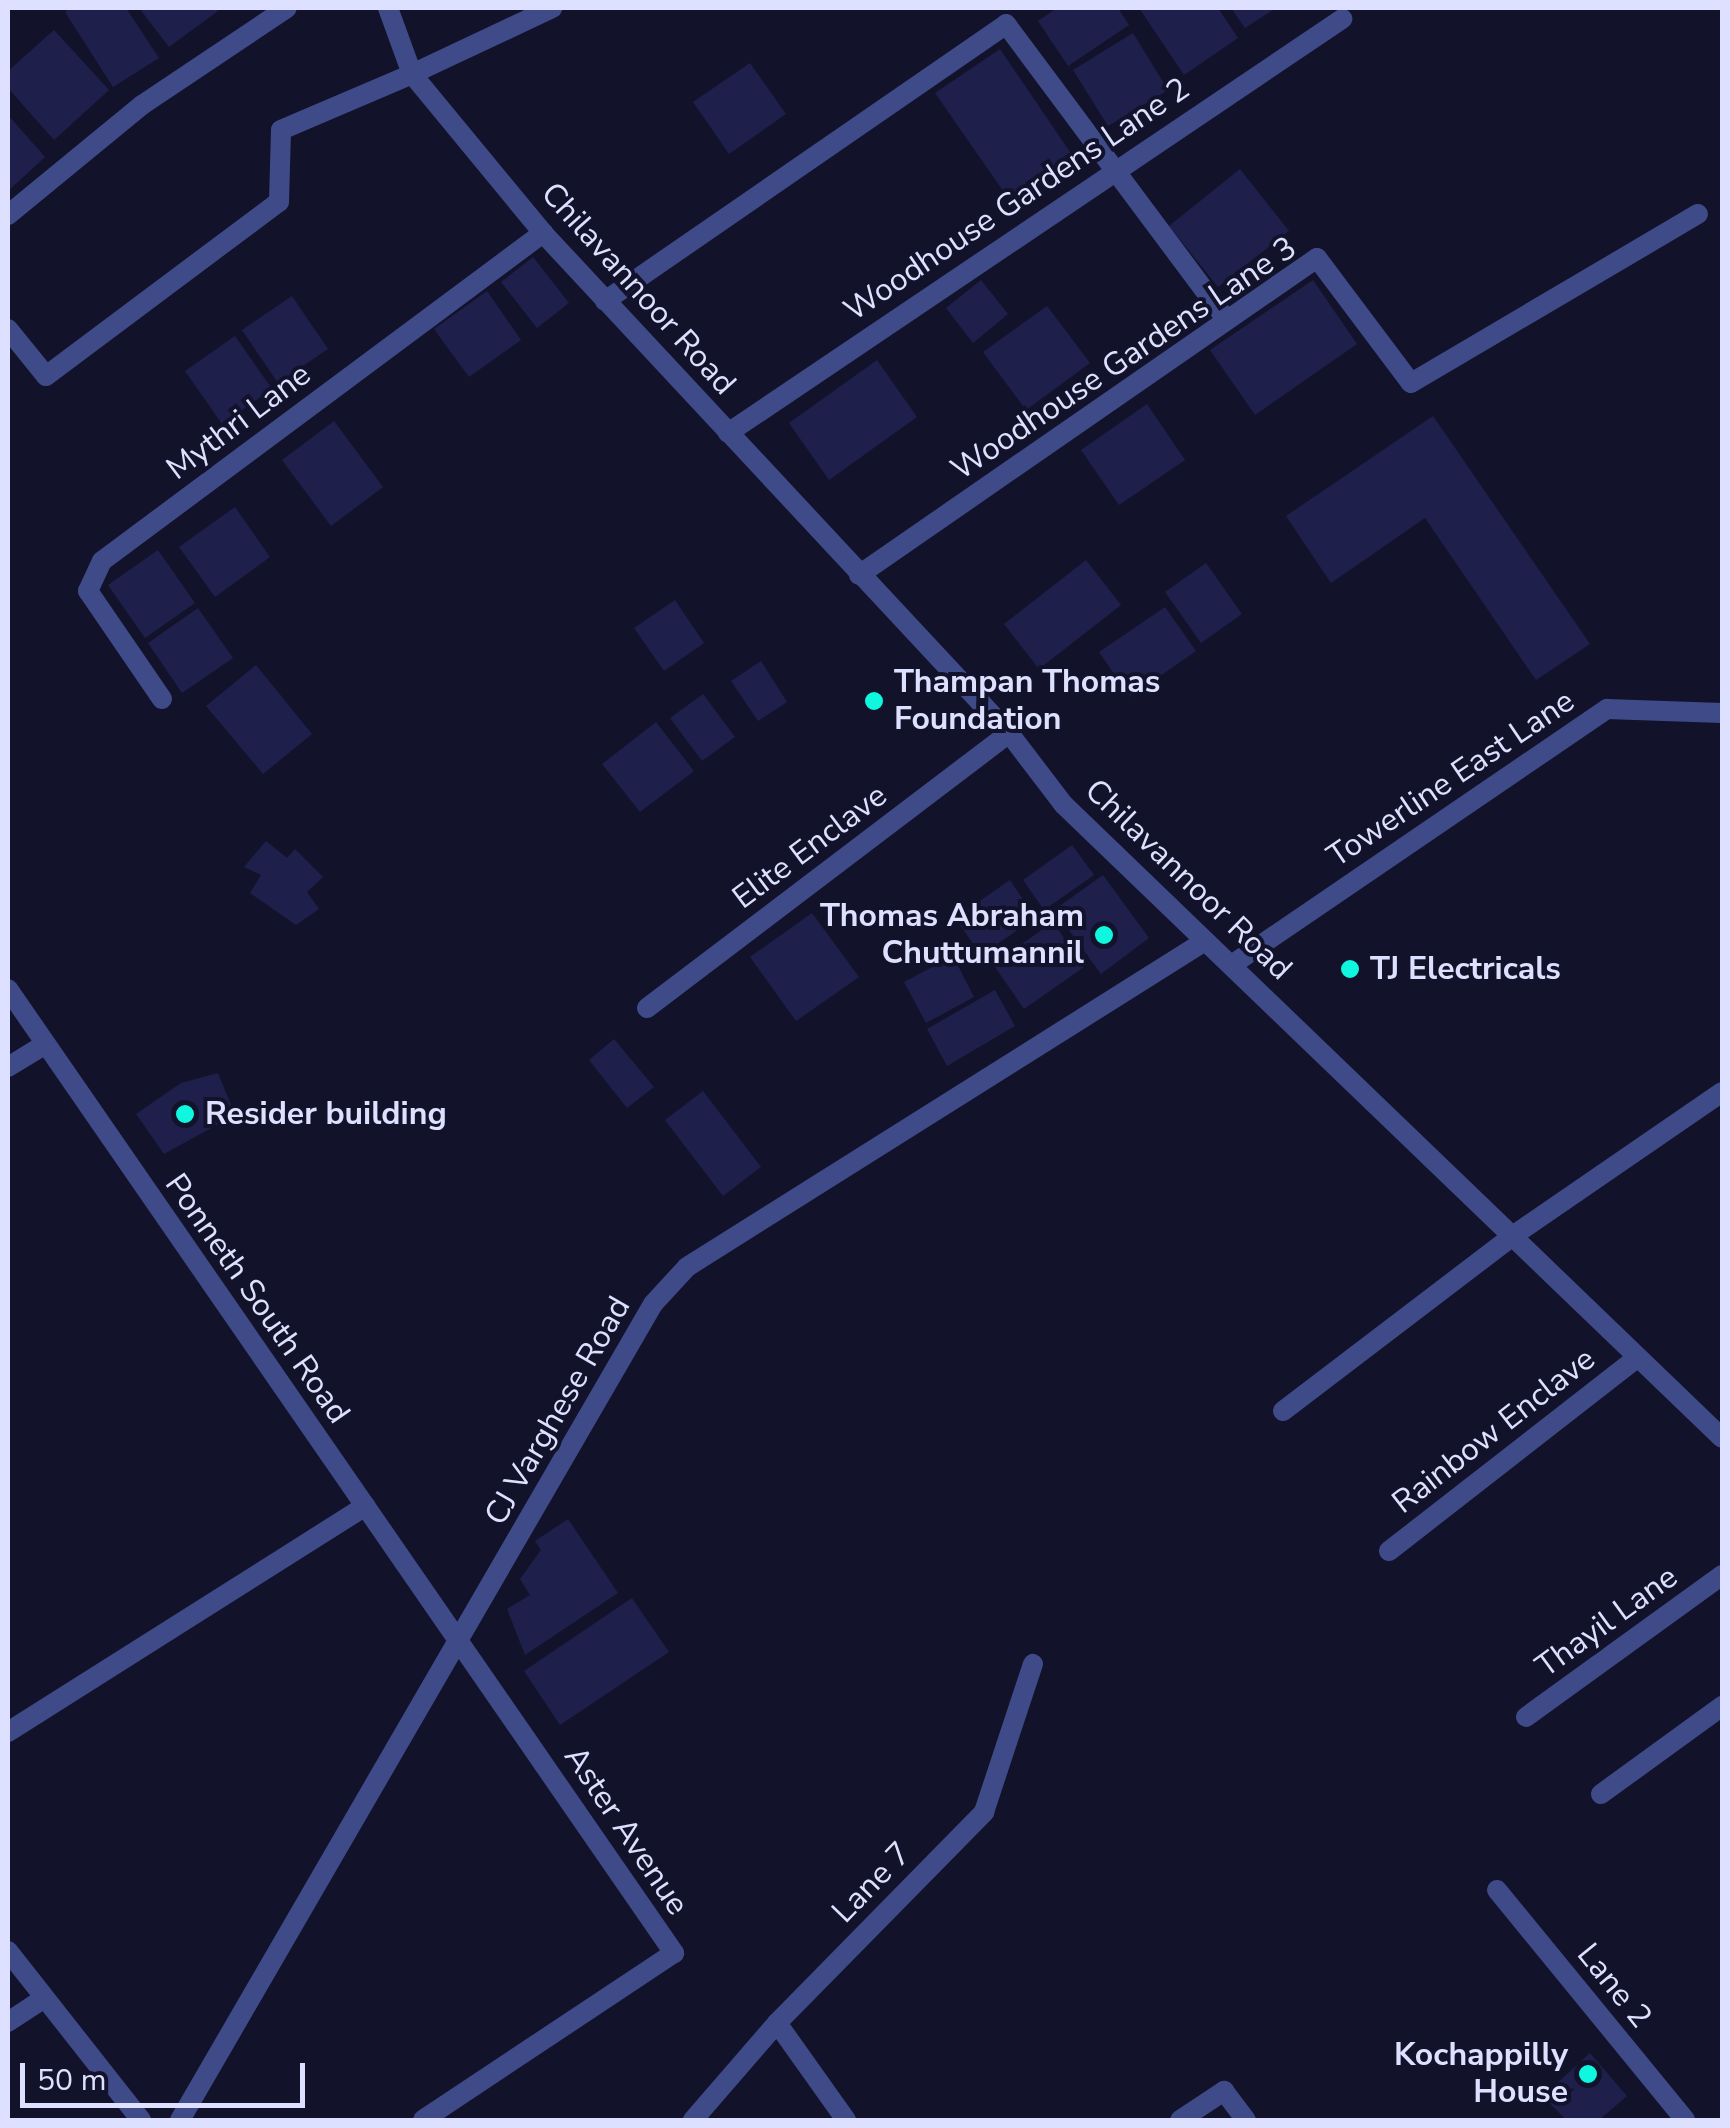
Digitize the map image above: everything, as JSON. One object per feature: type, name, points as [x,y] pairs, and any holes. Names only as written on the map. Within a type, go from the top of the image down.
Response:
[{"type":"street","points":[[8,214],[142,105],[287,8]]},
{"type":"street","name":"Chilavannoor Road","points":[[388,8],[412,74],[543,233],[1009,733],[1063,804],[1722,1438]]},
{"type":"street","points":[[8,329],[46,376],[279,202],[281,130],[552,8]]},
{"type":"street","name":"Woodhouse Gardens Lane 2","points":[[728,433],[1114,168],[1342,20]]},
{"type":"street","points":[[605,301],[1006,24],[1227,320]]},
{"type":"street","name":"Woodhouse Gardens Lane 3","points":[[859,576],[1317,258],[1411,384],[1698,214]]},
{"type":"street","name":"Mythri Lane","points":[[162,699],[88,591],[102,561],[543,233]]},
{"type":"street","name":"Towerline East Lane","points":[[1233,964],[1607,709],[1722,713]]},
{"type":"street","name":"Elite Enclave","points":[[647,1008],[1009,733]]},
{"type":"street","name":"CJ Varghese Road","points":[[180,2120],[653,1304],[687,1267],[1206,941]]},
{"type":"street","name":"Ponneth South Road","points":[[8,989],[460,1642]]},
{"type":"street","points":[[8,1067],[44,1045]]},
{"type":"street","points":[[1282,1411],[1514,1234],[1722,1092]]},
{"type":"street","name":"Rainbow Enclave","points":[[1390,1550],[1636,1359]]},
{"type":"street","points":[[8,1732],[364,1506]]},
{"type":"street","name":"Thayil Lane","points":[[1526,1717],[1722,1575]]},
{"type":"street","name":"Aster Avenue","points":[[423,2120],[674,1953],[460,1642]]},
{"type":"street","name":"Lane 7","points":[[692,2120],[777,2023],[984,1812],[1033,1664]]},
{"type":"street","points":[[1601,1794],[1722,1706]]},
{"type":"street","name":"Lane 2","points":[[1497,1890],[1685,2120]]},
{"type":"street","points":[[8,1950],[140,2120]]},
{"type":"street","points":[[8,2022],[43,1999]]},
{"type":"street","points":[[777,2023],[846,2120]]},
{"type":"street","points":[[1180,2120],[1224,2091],[1246,2120]]},
{"type":"building","points":[[71,8],[126,8],[159,58],[113,87],[65,12]]},
{"type":"building","points":[[139,8],[222,8],[169,47]]},
{"type":"building","points":[[1057,8],[1118,8],[1129,25],[1068,66],[1038,21]]},
{"type":"building","points":[[1139,8],[1218,8],[1238,38],[1184,75]]},
{"type":"building","points":[[1231,8],[1276,8],[1245,28]]},
{"type":"building","points":[[54,30],[109,90],[54,140],[8,88],[8,71]]},
{"type":"building","points":[[1133,33],[1168,90],[1108,126],[1073,70]]},
{"type":"building","points":[[1000,49],[1072,155],[1008,198],[935,93]]},
{"type":"building","points":[[750,63],[786,114],[729,154],[693,102]]},
{"type":"building","points":[[8,115],[45,157],[8,191]]},
{"type":"building","points":[[1240,169],[1289,231],[1218,287],[1169,226]]},
{"type":"building","points":[[533,257],[569,303],[537,328],[501,282]]},
{"type":"building","points":[[981,280],[1008,314],[973,343],[946,308]]},
{"type":"building","points":[[1313,280],[1357,344],[1255,415],[1210,350]]},
{"type":"building","points":[[487,291],[521,340],[469,377],[434,329]]},
{"type":"building","points":[[292,296],[328,349],[278,383],[242,330]]},
{"type":"building","points":[[1047,306],[1090,363],[1026,410],[983,352]]},
{"type":"building","points":[[235,336],[272,389],[222,424],[185,371]]},
{"type":"building","points":[[877,360],[917,417],[829,480],[789,423]]},
{"type":"building","points":[[1147,404],[1185,460],[1119,505],[1081,450]]},
{"type":"building","points":[[1433,416],[1590,644],[1536,680],[1425,518],[1331,583],[1286,516]]},
{"type":"building","points":[[334,421],[383,487],[331,526],[282,460]]},
{"type":"building","points":[[235,507],[270,557],[215,597],[179,547]]},
{"type":"building","points":[[158,550],[195,603],[145,638],[108,585]]},
{"type":"building","points":[[1086,560],[1121,605],[1039,669],[1004,624]]},
{"type":"building","points":[[1206,563],[1242,614],[1201,643],[1165,592]]},
{"type":"building","points":[[675,600],[704,643],[664,671],[634,628]]},
{"type":"building","points":[[1165,607],[1196,651],[1130,697],[1099,652]]},
{"type":"building","points":[[198,608],[233,658],[182,693],[148,643]]},
{"type":"building","points":[[761,661],[787,702],[758,721],[731,681]]},
{"type":"building","points":[[256,665],[312,734],[263,774],[206,706]]},
{"type":"building","points":[[703,694],[735,737],[702,761],[670,718]]},
{"type":"building","points":[[656,722],[694,771],[640,812],[602,764]]},
{"type":"building","points":[[266,841],[287,858],[295,849],[323,877],[307,892],[319,909],[296,925],[250,893],[261,875],[244,867]]},
{"type":"building","points":[[1072,845],[1094,875],[1044,910],[1023,880]]},
{"type":"building","points":[[1103,875],[1149,938],[1101,974],[1054,910]]},
{"type":"building","points":[[1010,880],[1035,918],[981,955],[955,918]]},
{"type":"building","points":[[812,913],[859,977],[796,1021],[750,957]]},
{"type":"building","points":[[1053,922],[1084,967],[1024,1009],[993,964]]},
{"type":"building","points":[[953,956],[974,997],[926,1023],[904,982]]},
{"type":"building","points":[[995,990],[1015,1026],[947,1066],[927,1029]]},
{"type":"building","points":[[614,1039],[654,1087],[627,1108],[589,1060]]},
{"type":"building","name":"Resider building","points":[[218,1073],[235,1115],[164,1154],[136,1114],[181,1083]]},
{"type":"building","points":[[703,1091],[761,1167],[723,1196],[665,1120]]},
{"type":"building","points":[[568,1519],[618,1593],[525,1655],[507,1609],[530,1595],[520,1579],[541,1550],[535,1541]]},
{"type":"building","points":[[632,1598],[669,1652],[560,1725],[524,1671]]},
{"type":"building","name":"Kochappilly House","points":[[1590,2053],[1627,2096],[1599,2120],[1566,2120],[1543,2096]]},
{"type":"place","name":"Thampan Thomas Foundation","points":[[874,701]]},
{"type":"place","name":"Thomas Abraham Chuttumannil","points":[[1104,935]]},
{"type":"place","name":"TJ Electricals","points":[[1350,969]]},
{"type":"place","name":"Resider building","points":[[185,1114]]},
{"type":"place","name":"Kochappilly House","points":[[1588,2074]]}]
